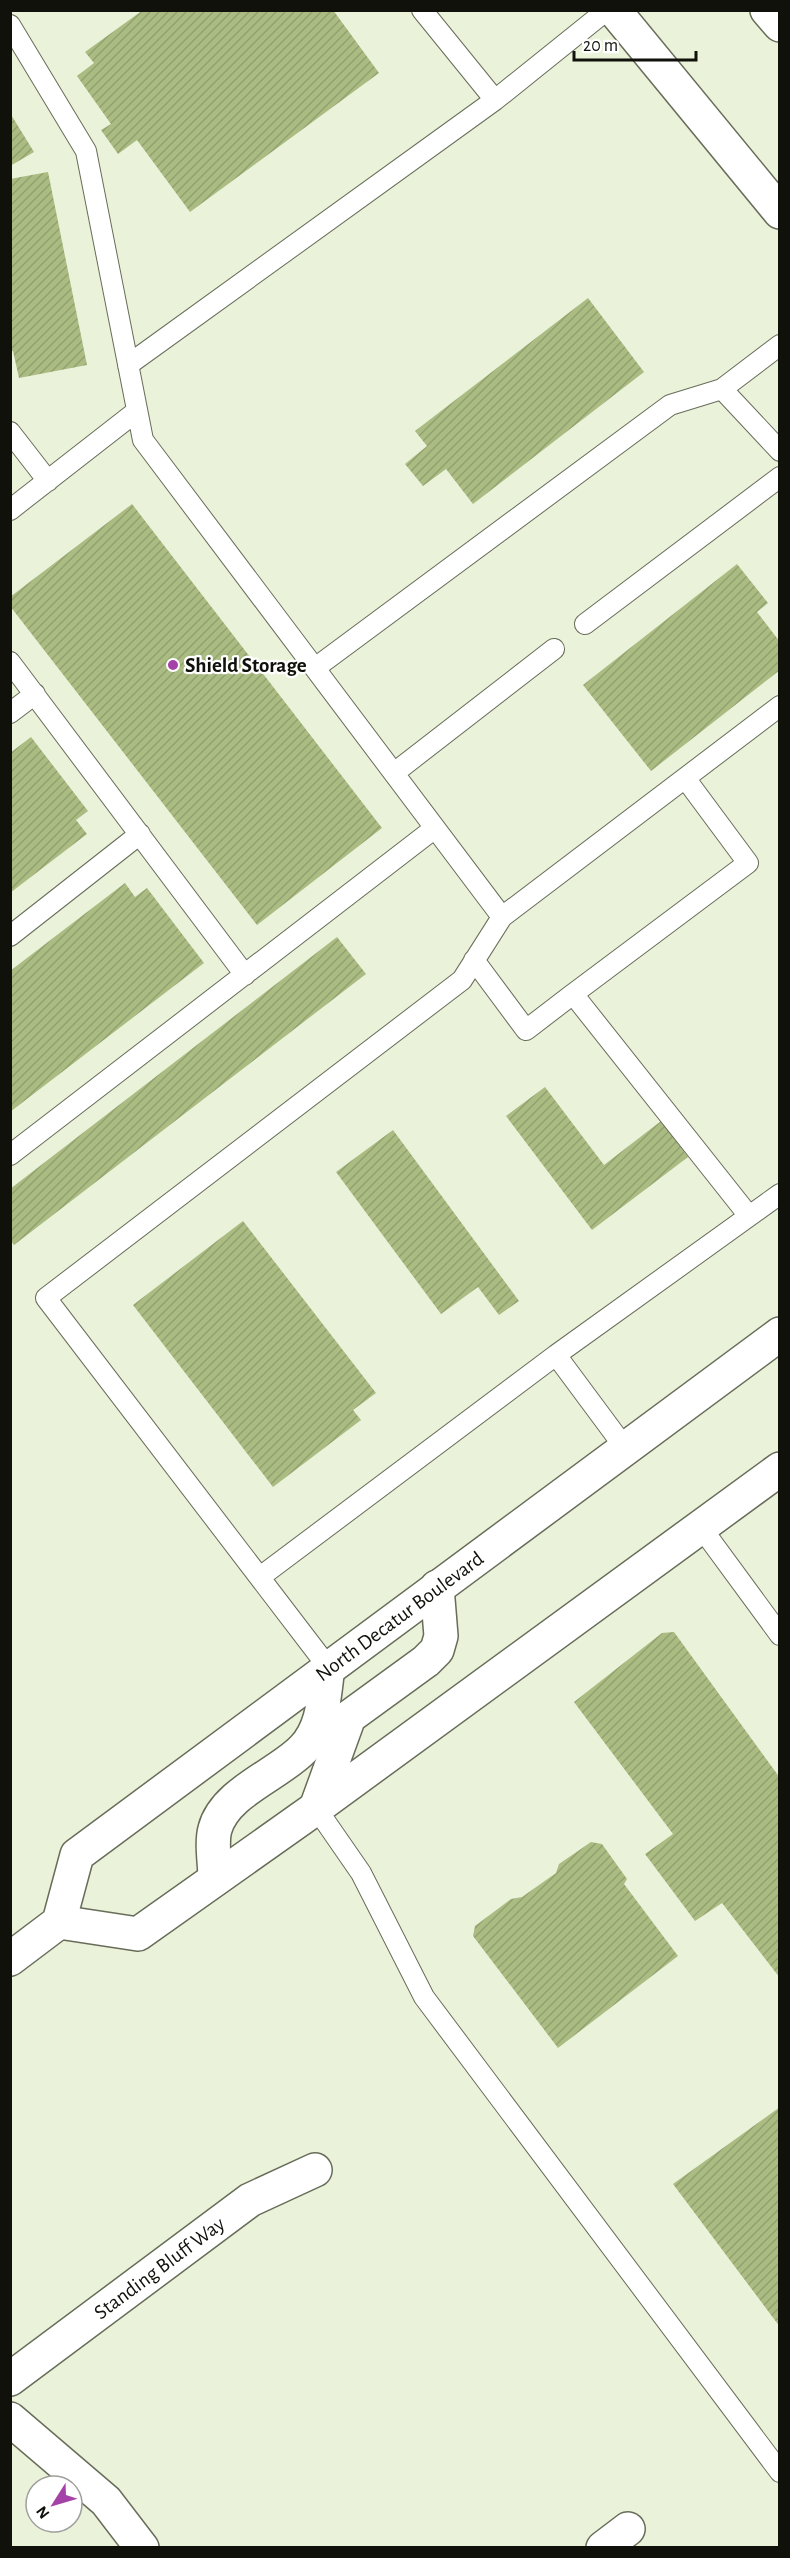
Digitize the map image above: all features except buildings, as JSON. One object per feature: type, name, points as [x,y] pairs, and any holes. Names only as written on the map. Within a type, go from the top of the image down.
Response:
[{"type":"main road","points":[[614,10],[780,212]]},
{"type":"main road","points":[[767,10],[780,25]]},
{"type":"main road","name":"North Decatur Boulevard","points":[[59,1922],[77,1855],[780,1334]]},
{"type":"main road","points":[[10,1959],[59,1922],[138,1934],[316,1808],[780,1469]]},
{"type":"main road","points":[[316,1808],[349,1717],[426,1661],[437,1650],[441,1636],[437,1587]]},
{"type":"main road","points":[[215,1879],[214,1830],[221,1814],[233,1801],[303,1749],[320,1722],[328,1667]]},
{"type":"main road","name":"Standing Bluff Way","points":[[10,2379],[250,2200],[315,2170]]},
{"type":"main road","points":[[10,2419],[106,2501],[142,2547]]},
{"type":"lane","points":[[422,10],[495,100]]},
{"type":"lane","points":[[128,365],[495,100],[607,10]]},
{"type":"lane","points":[[10,26],[86,151],[143,440],[502,917]]},
{"type":"lane","points":[[315,668],[670,405],[722,389],[780,345]]},
{"type":"lane","points":[[722,389],[780,451]]},
{"type":"lane","points":[[10,510],[137,411]]},
{"type":"lane","points":[[10,432],[48,481]]},
{"type":"lane","points":[[585,624],[780,477]]},
{"type":"lane","points":[[394,773],[554,649]]},
{"type":"lane","points":[[10,662],[245,975]]},
{"type":"lane","points":[[10,713],[35,694]]},
{"type":"lane","points":[[328,1667],[46,1298],[462,980],[502,917],[685,778],[776,717]]},
{"type":"lane","points":[[474,960],[526,1030],[748,863],[685,778]]},
{"type":"lane","points":[[10,1155],[435,828]]},
{"type":"lane","points":[[10,936],[140,834]]},
{"type":"lane","points":[[573,994],[749,1216]]},
{"type":"lane","points":[[260,1577],[556,1355],[780,1194]]},
{"type":"lane","points":[[556,1355],[625,1448]]},
{"type":"lane","points":[[700,1526],[780,1635]]},
{"type":"lane","points":[[316,1808],[361,1873],[424,1997],[780,2472]]},
{"type":"place","name":"Shield Storage","points":[[173,665]]}]
